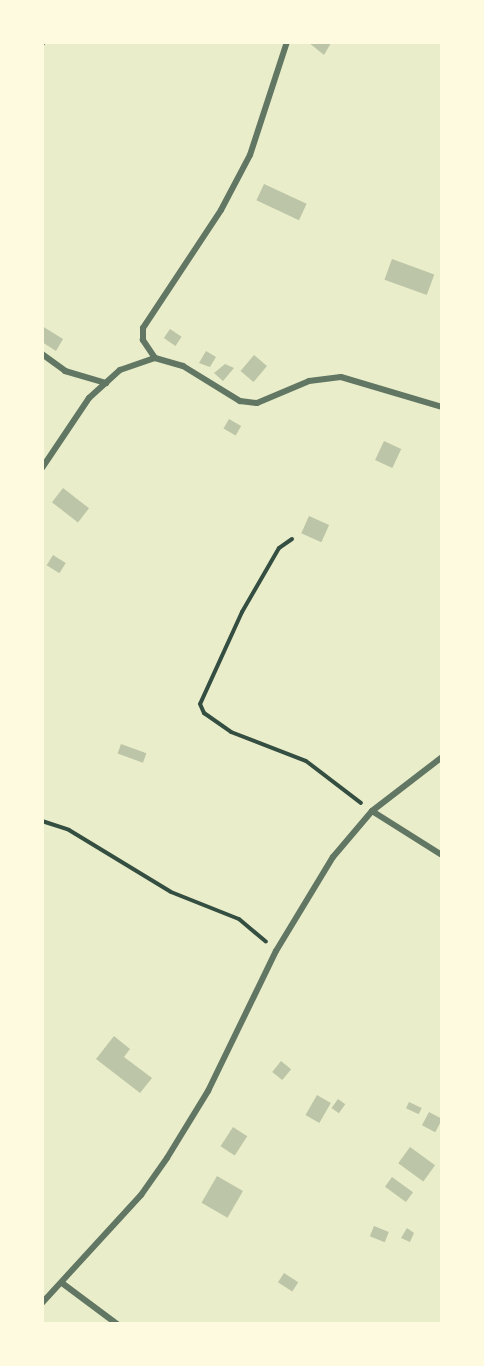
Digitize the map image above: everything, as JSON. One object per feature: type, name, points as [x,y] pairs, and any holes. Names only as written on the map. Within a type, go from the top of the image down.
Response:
[{"type":"street","points":[[155,358],[143,340],[143,328],[221,210],[250,155],[287,42]]},
{"type":"street","points":[[42,354],[65,371],[106,383]]},
{"type":"street","points":[[42,468],[89,398],[120,370],[155,358],[183,366],[240,401],[256,403],[309,381],[341,377],[442,407]]},
{"type":"street","points":[[42,1303],[141,1195],[167,1158],[208,1091],[276,951],[333,857],[372,811],[442,757]]},
{"type":"street","points":[[372,811],[442,855]]},
{"type":"street","points":[[62,1283],[117,1324]]},
{"type":"path","points":[[292,539],[279,548],[242,612],[200,704],[204,713],[231,732],[306,761],[372,811]]},
{"type":"path","points":[[42,821],[69,830],[171,892],[239,919],[276,951]]},
{"type":"building","points":[[308,42],[329,42],[331,43],[324,55]]},
{"type":"building","points":[[264,184],[307,204],[299,220],[256,200]]},
{"type":"building","points":[[392,259],[434,274],[427,295],[384,280]]},
{"type":"building","points":[[42,326],[63,339],[56,351],[42,342]]},
{"type":"building","points":[[170,329],[182,337],[175,346],[164,338]]},
{"type":"building","points":[[206,351],[216,357],[210,367],[199,363]]},
{"type":"building","points":[[254,355],[267,366],[254,382],[241,371]]},
{"type":"building","points":[[225,364],[234,368],[223,381],[214,373]]},
{"type":"building","points":[[229,419],[241,426],[236,436],[224,429]]},
{"type":"building","points":[[384,441],[401,449],[392,468],[375,460]]},
{"type":"building","points":[[63,488],[89,508],[78,523],[52,502]]},
{"type":"building","points":[[309,516],[329,525],[321,542],[301,533]]},
{"type":"building","points":[[53,555],[66,563],[59,573],[47,565]]},
{"type":"building","points":[[121,744],[146,753],[143,763],[118,753]]},
{"type":"building","points":[[114,1036],[130,1049],[124,1057],[152,1078],[140,1093],[96,1059]]},
{"type":"building","points":[[281,1061],[291,1069],[282,1080],[272,1072]]},
{"type":"building","points":[[317,1095],[331,1103],[319,1123],[306,1115]]},
{"type":"building","points":[[338,1099],[345,1104],[339,1113],[332,1108]]},
{"type":"building","points":[[409,1102],[422,1108],[419,1114],[406,1108]]},
{"type":"building","points":[[429,1112],[442,1119],[435,1132],[422,1125]]},
{"type":"building","points":[[233,1127],[247,1136],[235,1156],[220,1146]]},
{"type":"building","points":[[410,1147],[435,1165],[423,1181],[398,1163]]},
{"type":"building","points":[[217,1176],[243,1191],[227,1218],[202,1203]]},
{"type":"building","points":[[392,1177],[413,1192],[406,1202],[385,1187]]},
{"type":"building","points":[[374,1226],[389,1232],[385,1242],[370,1236]]},
{"type":"building","points":[[407,1228],[414,1233],[410,1242],[401,1238]]},
{"type":"building","points":[[284,1273],[298,1282],[292,1291],[278,1282]]}]
